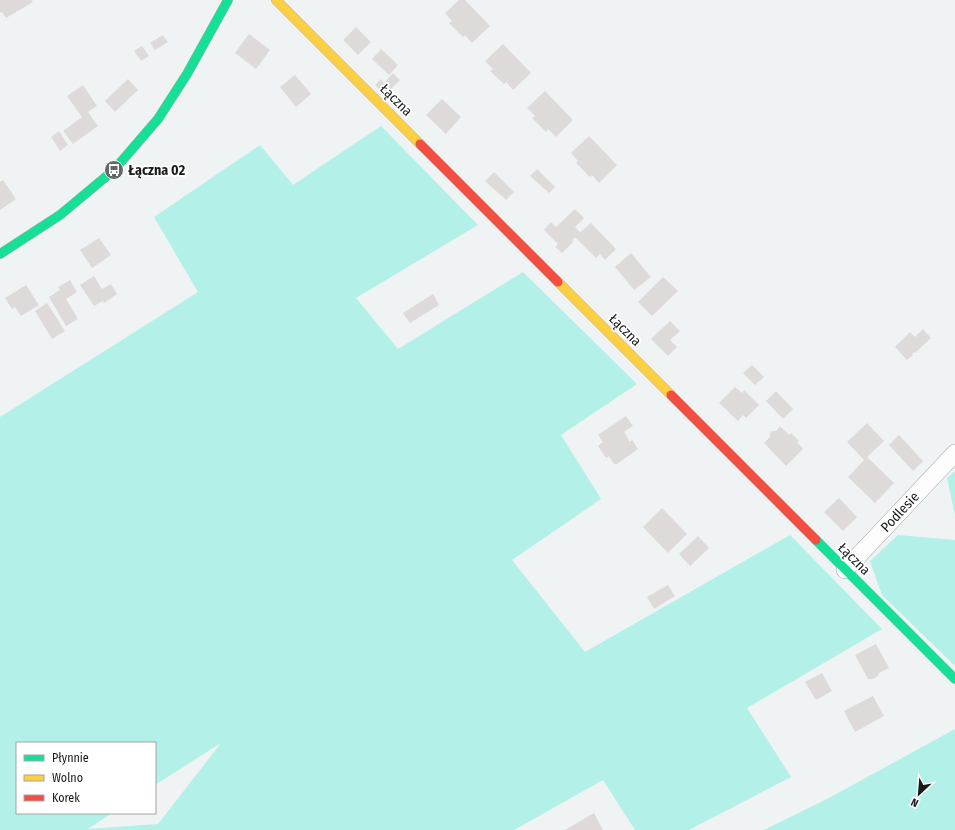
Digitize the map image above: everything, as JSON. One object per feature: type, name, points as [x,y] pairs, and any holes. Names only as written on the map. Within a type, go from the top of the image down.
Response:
[{"type":"street","points":[[0,254],[60,215],[114,170],[158,119],[187,74],[228,0]]},
{"type":"street","name":"Łączna","points":[[276,0],[955,679]]},
{"type":"street","name":"Podlesie","points":[[845,570],[955,453]]},
{"type":"shaded area","points":[[381,126],[478,225],[356,298],[398,349],[523,272],[637,384],[561,435],[601,499],[512,560],[585,652],[790,535],[882,629],[747,708],[791,777],[689,830],[635,830],[603,780],[514,830],[0,830],[0,417],[198,292],[154,217],[260,145],[293,185]]},
{"type":"shaded area","points":[[955,471],[955,515],[947,478]]},
{"type":"shaded area","points":[[898,535],[955,540],[955,666],[882,595],[870,561]]},
{"type":"shaded area","points":[[955,729],[955,830],[764,830],[829,798]]},
{"type":"building","points":[[0,0],[31,0],[33,2],[6,18],[2,12],[0,13]]},
{"type":"building","points":[[459,0],[465,0],[490,26],[472,43],[465,35],[463,37],[449,23],[452,21],[445,13]]},
{"type":"building","points":[[356,27],[371,42],[358,55],[343,40]]},
{"type":"building","points":[[249,34],[270,50],[256,69],[235,53]]},
{"type":"building","points":[[163,35],[168,42],[155,50],[150,43]]},
{"type":"building","points":[[503,44],[531,73],[513,90],[506,82],[504,84],[490,71],[493,69],[485,61]]},
{"type":"building","points":[[142,46],[149,56],[141,61],[134,51]]},
{"type":"building","points":[[381,49],[398,65],[389,75],[372,59]]},
{"type":"building","points":[[393,73],[400,80],[385,95],[375,85],[381,79],[384,83]]},
{"type":"building","points":[[295,75],[311,94],[296,107],[280,87]]},
{"type":"building","points":[[128,79],[138,90],[115,112],[105,101]]},
{"type":"building","points":[[83,85],[97,106],[88,112],[98,126],[73,144],[63,131],[82,117],[67,96]]},
{"type":"building","points":[[545,91],[573,120],[556,137],[548,129],[546,132],[532,118],[535,116],[527,108]]},
{"type":"building","points":[[442,99],[461,117],[446,134],[426,115]]},
{"type":"building","points":[[59,131],[68,145],[60,151],[51,137]]},
{"type":"building","points":[[589,136],[617,165],[599,183],[592,175],[590,177],[576,163],[578,161],[571,153]]},
{"type":"building","points":[[537,169],[555,187],[549,193],[530,176]]},
{"type":"building","points":[[494,172],[514,192],[506,200],[485,181]]},
{"type":"building","points":[[3,180],[16,199],[0,210],[0,182]]},
{"type":"building","points":[[575,209],[584,218],[575,227],[580,232],[577,235],[591,223],[616,249],[605,260],[600,254],[596,258],[575,237],[572,240],[574,241],[562,253],[555,247],[558,244],[544,230],[551,222],[556,227]]},
{"type":"building","points":[[99,238],[111,255],[92,268],[80,250]]},
{"type":"building","points":[[631,253],[651,277],[634,290],[615,267]]},
{"type":"building","points":[[94,276],[102,289],[111,284],[117,294],[104,303],[103,301],[94,306],[80,285]]},
{"type":"building","points":[[663,277],[678,291],[652,316],[638,302]]},
{"type":"building","points":[[70,280],[77,292],[66,299],[78,319],[66,326],[49,297],[60,290],[58,287]]},
{"type":"building","points":[[26,285],[39,305],[21,316],[15,307],[12,309],[5,298]]},
{"type":"building","points":[[433,294],[439,305],[410,323],[403,313]]},
{"type":"building","points":[[47,303],[65,331],[52,339],[35,311]]},
{"type":"building","points":[[670,321],[680,331],[670,340],[677,347],[668,356],[651,339]]},
{"type":"building","points":[[923,329],[931,338],[907,360],[895,347],[910,332],[915,337]]},
{"type":"building","points":[[752,365],[764,377],[755,385],[743,373]]},
{"type":"building","points":[[735,387],[742,393],[744,390],[759,405],[746,418],[743,415],[738,421],[719,403]]},
{"type":"building","points":[[776,391],[793,409],[783,419],[766,401]]},
{"type":"building","points":[[626,416],[633,426],[624,432],[630,442],[632,440],[638,449],[617,464],[614,464],[609,456],[606,458],[598,446],[603,442],[598,435]]},
{"type":"building","points":[[867,423],[884,441],[864,460],[847,442]]},
{"type":"building","points":[[780,426],[789,435],[791,433],[799,441],[797,442],[803,449],[786,466],[764,443],[770,437],[770,433],[772,431],[776,431]]},
{"type":"building","points":[[899,435],[923,461],[913,471],[889,445]]},
{"type":"building","points":[[867,457],[894,483],[875,503],[848,477]]},
{"type":"building","points":[[839,498],[857,517],[843,531],[824,512]]},
{"type":"building","points":[[662,508],[687,534],[668,553],[643,527]]},
{"type":"building","points":[[698,536],[709,548],[690,566],[679,554]]},
{"type":"building","points":[[668,585],[675,596],[654,609],[647,597]]},
{"type":"building","points":[[876,644],[889,668],[879,673],[878,676],[873,679],[868,679],[855,655]]},
{"type":"building","points":[[822,673],[832,691],[816,700],[805,682]]},
{"type":"building","points":[[873,696],[884,716],[855,732],[844,711]]},
{"type":"building","points":[[594,813],[603,830],[565,830]]},
{"type":"traffic: fast","points":[[0,254],[60,215],[114,170],[158,119],[187,74],[228,0]]},
{"type":"traffic: fast","points":[[816,540],[955,679]]},
{"type":"traffic: slow","points":[[276,0],[420,144]]},
{"type":"traffic: slow","points":[[558,282],[671,395]]},
{"type":"traffic: jam","points":[[420,144],[558,282]]},
{"type":"traffic: jam","points":[[671,395],[816,540]]},
{"type":"place","name":"Łączna 02","points":[[114,170]]}]
